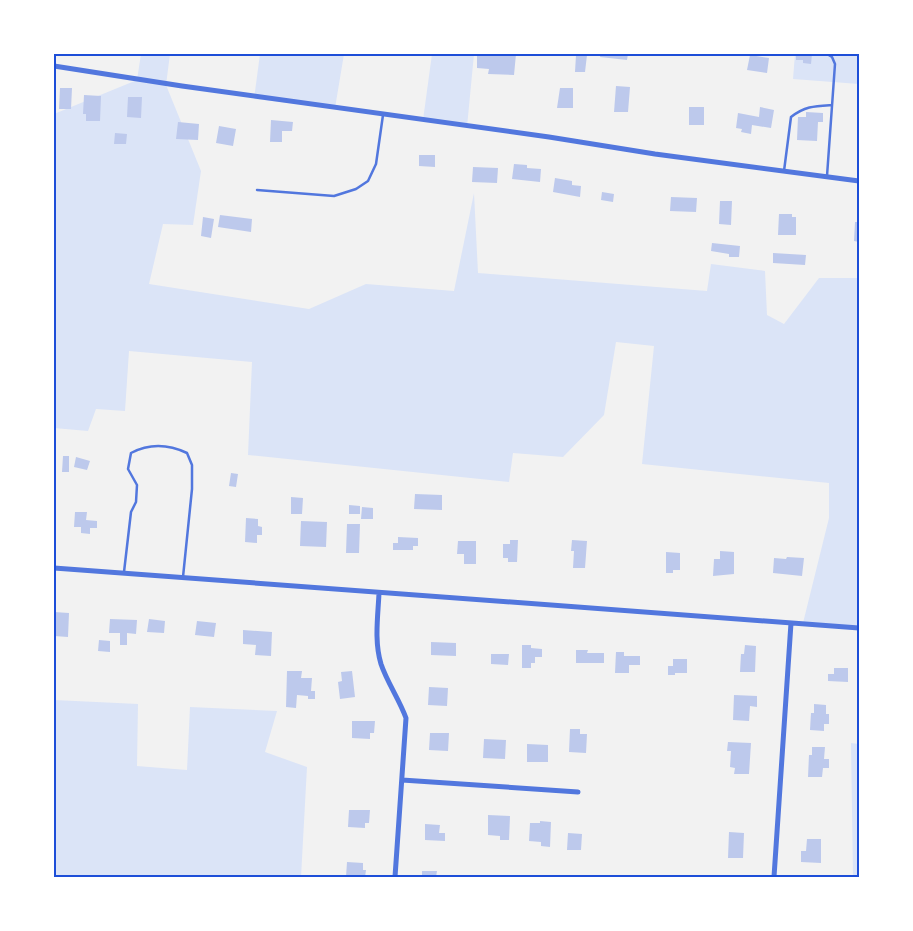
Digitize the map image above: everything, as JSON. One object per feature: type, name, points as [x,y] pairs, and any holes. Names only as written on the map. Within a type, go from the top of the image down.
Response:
[{"type":"street","points":[[54,66],[182,86],[384,113],[595,143],[655,154],[859,182]]},
{"type":"street","points":[[54,568],[859,628]]},
{"type":"street","points":[[379,593],[376,643],[382,666],[401,703],[406,718],[395,877]]},
{"type":"street","points":[[774,877],[791,623]]},
{"type":"street","points":[[402,780],[578,792]]},
{"type":"lane","points":[[827,54],[832,57],[835,64],[827,177]]},
{"type":"lane","points":[[784,171],[791,117],[801,110],[816,106],[832,105]]},
{"type":"lane","points":[[257,190],[334,196],[356,190],[368,181],[376,164],[384,113]]},
{"type":"lane","points":[[124,572],[131,512],[136,502],[137,486],[128,469],[131,452],[151,446],[174,446],[187,453],[192,465],[192,489],[183,578]]},
{"type":"shaded area","points":[[141,54],[170,54],[166,85],[201,171],[193,225],[163,224],[149,284],[309,309],[366,284],[454,291],[474,193],[478,273],[707,291],[711,264],[765,271],[767,315],[784,324],[819,278],[859,278],[859,627],[803,623],[829,518],[829,483],[642,464],[654,346],[616,342],[604,415],[563,457],[513,453],[509,482],[248,455],[252,362],[129,351],[125,411],[96,409],[88,431],[54,428],[54,114],[137,80]]},
{"type":"shaded area","points":[[260,54],[344,54],[335,108],[254,99]]},
{"type":"shaded area","points":[[432,54],[474,54],[467,127],[423,120]]},
{"type":"shaded area","points":[[795,54],[859,54],[859,84],[793,79]]},
{"type":"shaded area","points":[[54,700],[138,704],[137,766],[187,770],[190,707],[277,711],[265,752],[307,767],[301,877],[54,877]]},
{"type":"shaded area","points":[[851,743],[859,744],[859,877],[853,877]]},
{"type":"building","points":[[477,54],[516,54],[514,75],[488,74],[489,69],[477,68]]},
{"type":"building","points":[[601,54],[628,54],[627,60],[600,57]]},
{"type":"building","points":[[796,54],[812,54],[811,64],[803,63],[803,60],[796,60]]},
{"type":"building","points":[[576,55],[587,55],[585,72],[575,72]]},
{"type":"building","points":[[750,55],[769,58],[767,73],[747,70]]},
{"type":"building","points":[[616,86],[630,87],[628,112],[614,112]]},
{"type":"building","points":[[60,88],[72,88],[71,109],[59,109]]},
{"type":"building","points":[[560,88],[573,88],[573,108],[557,108]]},
{"type":"building","points":[[84,95],[101,96],[100,121],[86,121],[86,114],[83,114]]},
{"type":"building","points":[[128,97],[142,97],[141,118],[127,117]]},
{"type":"building","points":[[689,107],[704,107],[704,125],[689,125]]},
{"type":"building","points":[[760,107],[774,110],[771,128],[752,125],[751,134],[741,132],[742,129],[736,128],[738,113],[759,117]]},
{"type":"building","points":[[806,112],[823,113],[823,122],[818,122],[817,141],[797,140],[798,117],[806,117]]},
{"type":"building","points":[[271,120],[293,122],[292,131],[282,131],[282,142],[270,142]]},
{"type":"building","points":[[178,122],[199,124],[198,140],[176,139]]},
{"type":"building","points":[[219,126],[236,129],[233,146],[216,143]]},
{"type":"building","points":[[115,133],[127,134],[126,144],[114,144]]},
{"type":"building","points":[[419,155],[435,155],[435,167],[419,166]]},
{"type":"building","points":[[514,164],[527,165],[527,168],[541,169],[540,182],[512,179]]},
{"type":"building","points":[[473,167],[498,168],[497,183],[472,182]]},
{"type":"building","points":[[555,178],[572,181],[572,185],[581,186],[580,197],[553,192]]},
{"type":"building","points":[[602,192],[614,194],[613,202],[601,200]]},
{"type":"building","points":[[671,197],[697,198],[696,212],[670,211]]},
{"type":"building","points":[[720,201],[732,201],[731,225],[719,224]]},
{"type":"building","points":[[779,214],[792,214],[792,217],[796,217],[796,235],[778,235]]},
{"type":"building","points":[[220,215],[252,219],[251,232],[218,227]]},
{"type":"building","points":[[203,217],[214,219],[211,238],[201,236]]},
{"type":"building","points":[[855,222],[859,222],[859,242],[854,241]]},
{"type":"building","points":[[712,243],[740,246],[739,257],[729,257],[729,254],[711,251]]},
{"type":"building","points":[[773,253],[806,255],[805,265],[773,263]]},
{"type":"building","points":[[63,456],[69,456],[69,472],[62,472]]},
{"type":"building","points":[[76,457],[90,461],[87,470],[74,467]]},
{"type":"building","points":[[231,473],[238,474],[236,487],[229,486]]},
{"type":"building","points":[[415,494],[442,495],[442,510],[414,509]]},
{"type":"building","points":[[291,497],[303,498],[302,514],[291,514]]},
{"type":"building","points":[[349,505],[360,506],[360,514],[349,514]]},
{"type":"building","points":[[362,507],[373,508],[373,519],[361,519]]},
{"type":"building","points":[[75,512],[87,512],[86,520],[97,521],[97,528],[90,528],[90,534],[81,533],[81,527],[74,527]]},
{"type":"building","points":[[246,518],[258,519],[258,526],[262,527],[262,535],[257,535],[257,543],[245,542]]},
{"type":"building","points":[[301,521],[327,522],[326,547],[300,546]]},
{"type":"building","points":[[347,524],[360,524],[359,553],[346,553]]},
{"type":"building","points":[[398,537],[418,538],[418,546],[413,546],[413,550],[393,550],[393,543],[398,543]]},
{"type":"building","points":[[510,540],[518,540],[517,562],[508,562],[508,558],[503,558],[503,544],[510,544]]},
{"type":"building","points":[[572,540],[587,541],[585,568],[573,568],[574,551],[571,551]]},
{"type":"building","points":[[458,541],[476,541],[476,564],[464,564],[464,554],[457,554]]},
{"type":"building","points":[[720,551],[734,552],[734,574],[713,576],[714,559],[720,559]]},
{"type":"building","points":[[666,552],[680,553],[680,570],[666,573]]},
{"type":"building","points":[[787,557],[804,558],[802,576],[773,573],[774,558],[786,559]]},
{"type":"building","points":[[54,612],[69,613],[68,637],[54,636]]},
{"type":"building","points":[[110,619],[137,620],[136,634],[127,633],[127,645],[120,645],[120,633],[109,633]]},
{"type":"building","points":[[149,619],[165,621],[164,633],[147,632]]},
{"type":"building","points":[[197,621],[216,623],[214,637],[195,635]]},
{"type":"building","points":[[243,630],[272,632],[271,656],[255,655],[256,645],[243,644]]},
{"type":"building","points":[[99,640],[110,641],[110,652],[98,651]]},
{"type":"building","points":[[431,642],[456,643],[456,656],[431,655]]},
{"type":"building","points":[[522,645],[531,645],[531,648],[542,649],[542,657],[535,657],[535,663],[531,663],[531,668],[522,668]]},
{"type":"building","points":[[745,645],[756,646],[755,672],[740,672],[741,654],[744,654]]},
{"type":"building","points":[[576,650],[588,650],[587,653],[604,653],[604,663],[576,663]]},
{"type":"building","points":[[616,652],[624,652],[624,656],[640,656],[640,665],[629,665],[629,673],[615,673]]},
{"type":"building","points":[[491,654],[509,654],[508,665],[491,664]]},
{"type":"building","points":[[673,659],[687,659],[687,673],[668,675],[668,666],[673,666]]},
{"type":"building","points":[[834,668],[848,668],[848,682],[828,681],[828,674],[834,674]]},
{"type":"building","points":[[287,671],[302,671],[301,678],[312,678],[311,691],[315,691],[315,699],[308,699],[308,696],[297,695],[296,708],[286,707]]},
{"type":"building","points":[[352,671],[355,697],[340,699],[338,682],[342,681],[341,672]]},
{"type":"building","points":[[429,687],[448,688],[447,706],[428,705]]},
{"type":"building","points":[[734,695],[757,696],[757,707],[750,706],[749,721],[733,720]]},
{"type":"building","points":[[814,704],[826,705],[826,714],[829,714],[829,724],[824,724],[824,731],[810,730],[811,713],[814,713]]},
{"type":"building","points":[[352,721],[375,721],[374,733],[370,733],[370,739],[352,738]]},
{"type":"building","points":[[570,729],[580,729],[580,734],[587,734],[586,753],[569,752]]},
{"type":"building","points":[[430,733],[449,733],[448,751],[429,750]]},
{"type":"building","points":[[484,739],[506,740],[505,759],[483,758]]},
{"type":"building","points":[[728,742],[751,743],[749,774],[734,774],[735,768],[730,767],[731,751],[727,751]]},
{"type":"building","points":[[527,744],[548,745],[548,762],[527,762]]},
{"type":"building","points":[[812,747],[825,747],[824,759],[829,759],[829,768],[823,768],[822,777],[808,777],[809,755],[812,755]]},
{"type":"building","points":[[349,810],[370,810],[369,823],[365,823],[365,828],[348,827]]},
{"type":"building","points":[[488,815],[510,816],[509,840],[500,840],[500,836],[488,835]]},
{"type":"building","points":[[540,821],[551,822],[550,847],[541,846],[541,842],[529,841],[530,823],[540,823]]},
{"type":"building","points":[[425,824],[440,825],[439,833],[445,833],[445,841],[425,840]]},
{"type":"building","points":[[729,832],[744,833],[743,858],[728,858]]},
{"type":"building","points":[[568,833],[582,834],[581,850],[567,850]]},
{"type":"building","points":[[807,839],[821,839],[821,863],[801,862],[801,851],[806,851]]},
{"type":"building","points":[[347,862],[363,863],[363,870],[366,870],[365,877],[346,877]]},
{"type":"building","points":[[422,871],[437,871],[436,877],[422,877]]}]
